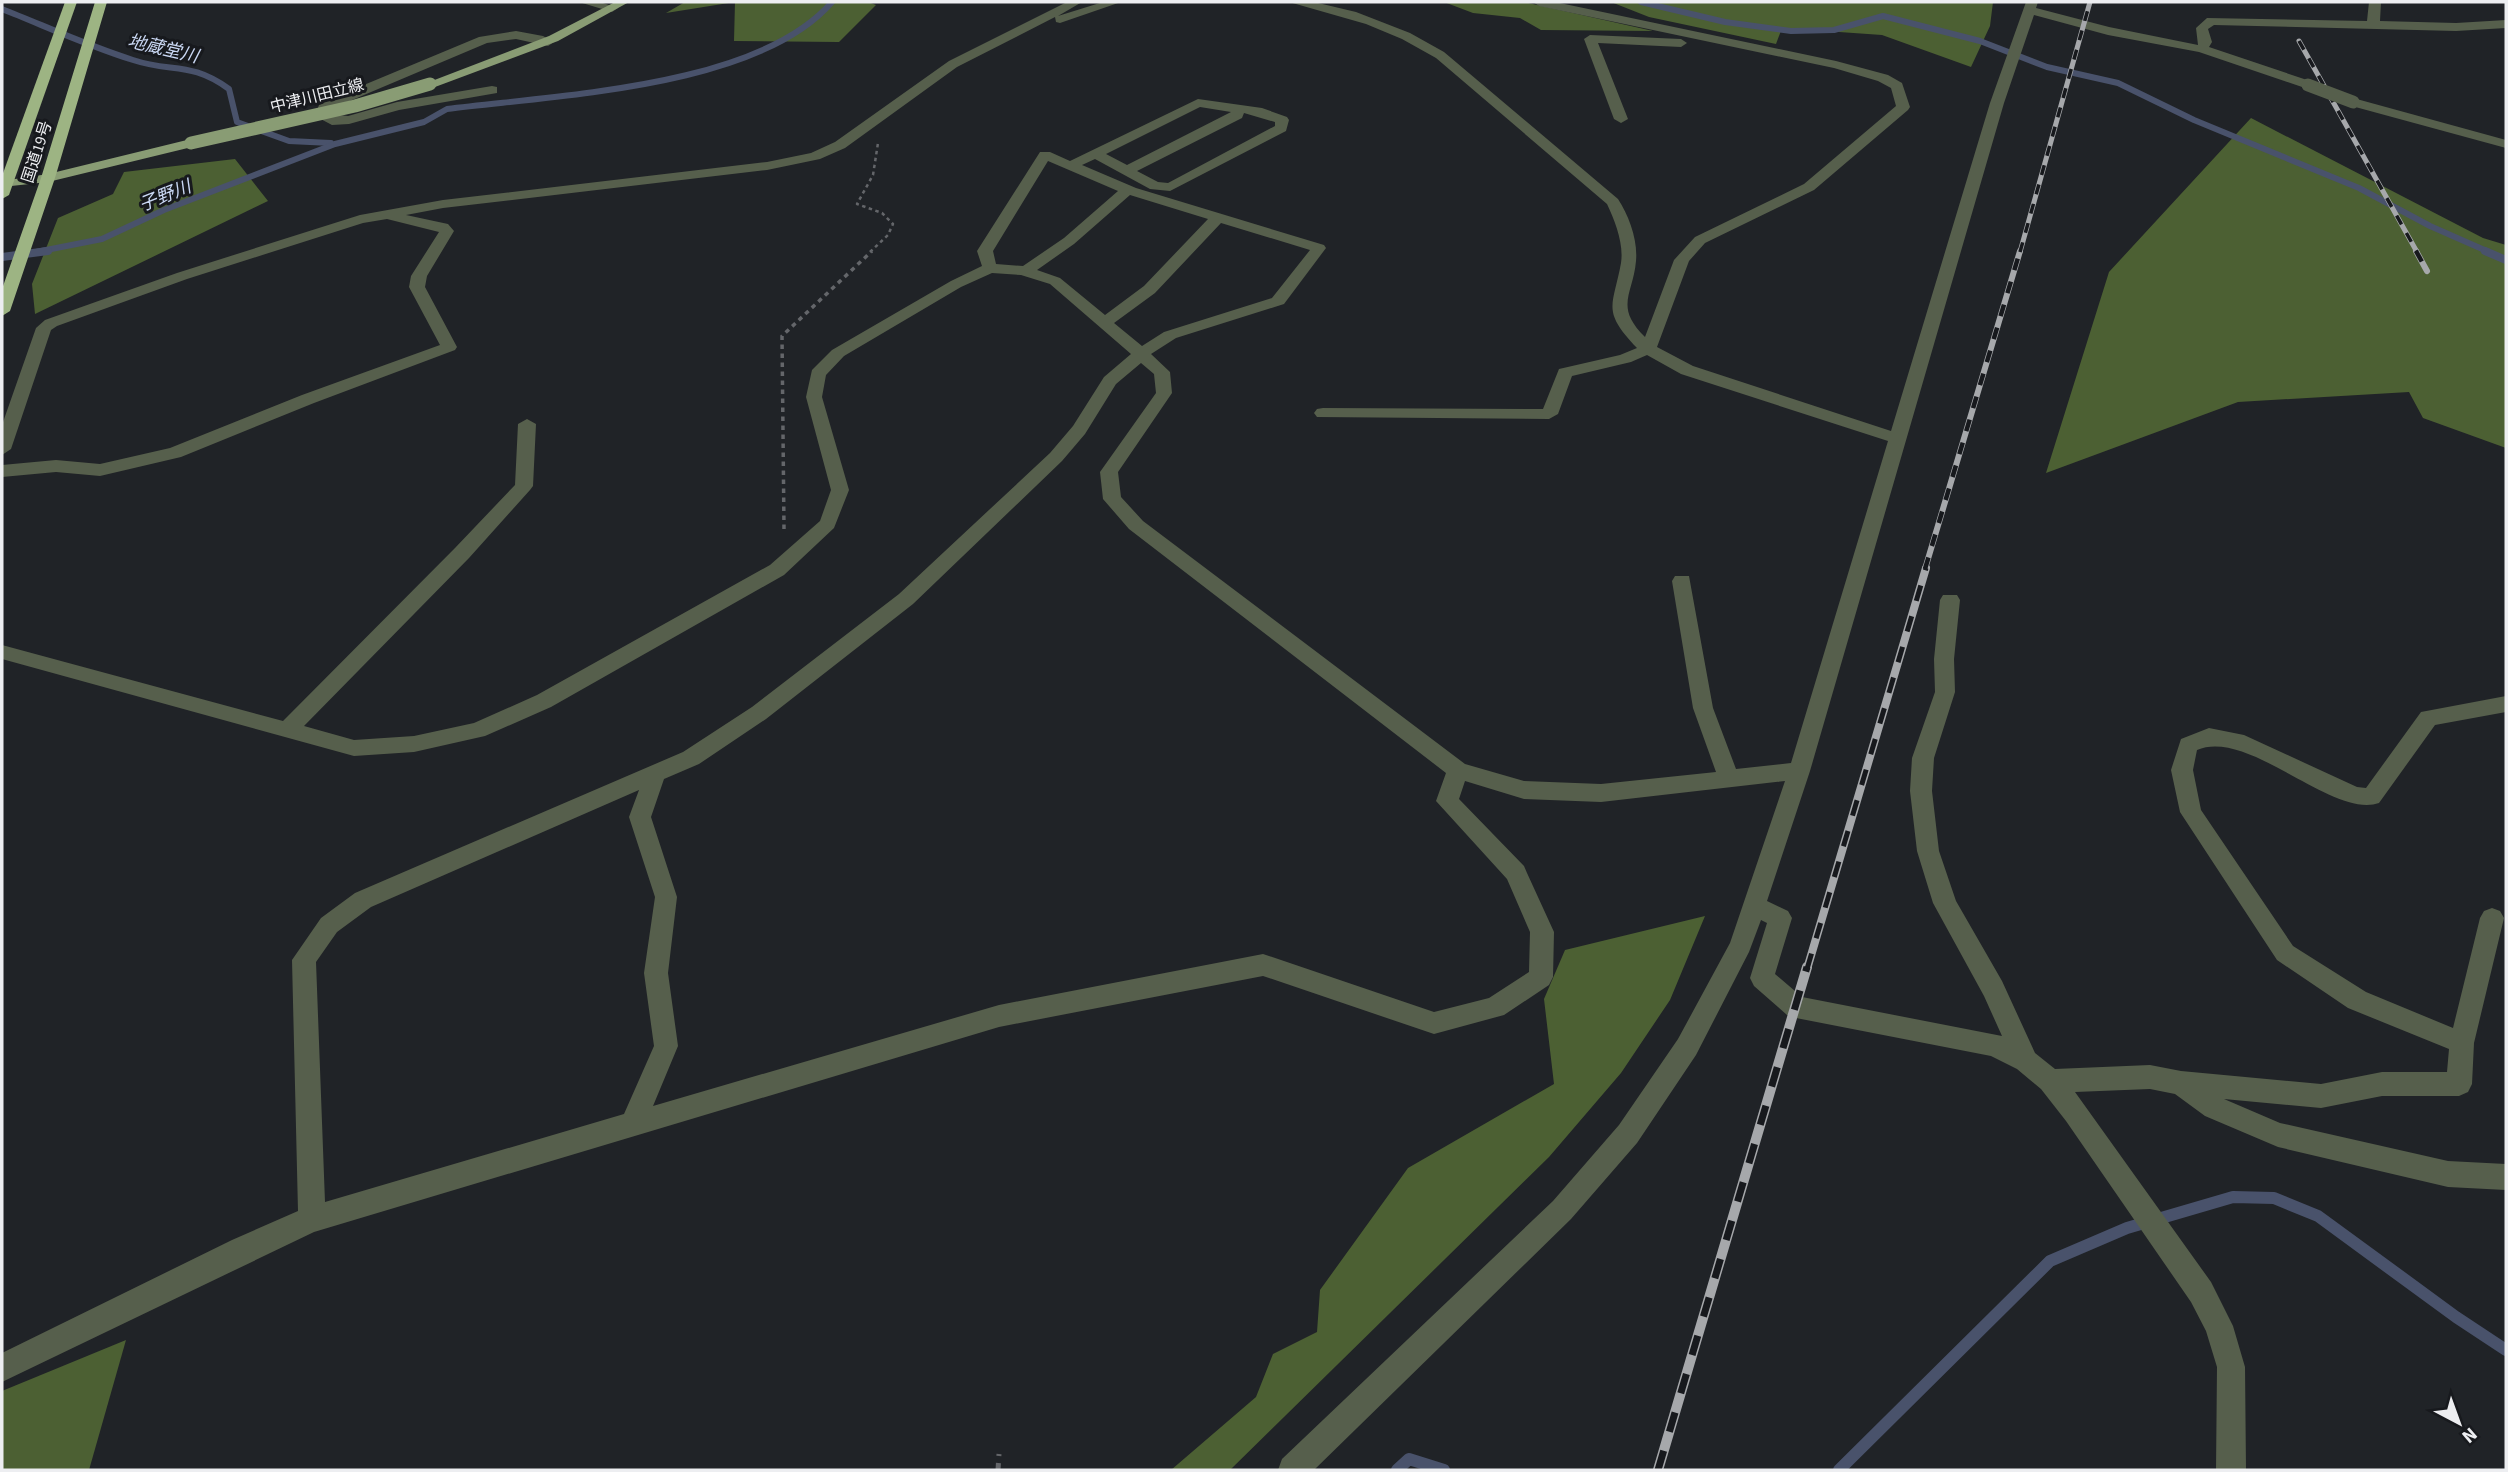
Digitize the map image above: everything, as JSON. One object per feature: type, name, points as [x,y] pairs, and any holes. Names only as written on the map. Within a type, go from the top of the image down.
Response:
[{"type":"highway","name":"国道19号","points":[[4,190],[70,4]]},
{"type":"highway","name":"国道19号","points":[[2,310],[48,178],[99,7]]},
{"type":"main road","name":"中津川田立線","points":[[4,190],[191,143],[355,106],[430,84],[548,42],[618,5]]},
{"type":"street","points":[[585,2],[618,5]]},
{"type":"street","points":[[2,449],[8,414],[44,328],[51,323],[360,219],[443,204],[767,166],[827,151],[853,137],[953,64],[1076,2]]},
{"type":"street","points":[[1021,30],[1115,2]]},
{"type":"street","points":[[1295,2],[1336,8],[1422,44],[1440,55],[1613,202],[1623,221],[1629,260],[1618,304],[1628,329],[1648,349],[1687,370],[1899,439]]},
{"type":"street","points":[[1323,413],[1549,414],[1565,373],[1625,359],[1648,349],[1682,260],[1700,240],[1809,187],[1903,107],[1897,86],[1884,78],[1836,65],[1539,2]]},
{"type":"street","points":[[2375,2],[2372,19],[2376,25]]},
{"type":"street","points":[[1293,1470],[1562,1210],[1628,1134],[1687,1047],[1741,945],[1799,771],[1997,103],[2028,10],[2108,31],[2202,49],[2353,102],[2506,144]]},
{"type":"street","points":[[2202,49],[2206,42],[2202,28],[2211,22],[2456,27],[2506,24]]},
{"type":"street","points":[[492,90],[397,106],[349,120],[332,121],[322,116],[324,108],[340,100],[372,89],[484,40],[505,34],[523,33],[548,42]]},
{"type":"street","points":[[1621,120],[1590,39],[1684,43],[1752,58],[1772,53]]},
{"type":"street","points":[[1070,166],[1095,153],[1198,103],[1262,111],[1282,120],[1281,128],[1170,187],[1155,186],[1095,153]]},
{"type":"street","points":[[1126,171],[1237,115],[1239,108]]},
{"type":"street","points":[[312,1219],[304,960],[329,925],[363,900],[691,758],[759,713],[906,599],[1056,457],[1079,430],[1110,381],[1141,354],[1170,335],[1278,301],[1319,248],[1127,190],[1045,155],[985,251],[990,268]]},
{"type":"street","points":[[1026,271],[1069,241],[1127,190]]},
{"type":"street","points":[[2,471],[56,466],[100,470],[176,453],[308,399],[449,347],[417,287],[419,276],[447,231],[443,227],[393,218],[390,213]]},
{"type":"street","points":[[1104,322],[1116,316],[1162,276],[1216,219]]},
{"type":"street","points":[[2,652],[354,748],[414,744],[478,730],[544,701],[777,570],[828,524],[839,490],[814,397],[818,374],[838,352],[956,284],[990,268],[1026,271],[1055,281],[1161,372],[1164,393],[1109,472],[1112,499],[1136,525],[1458,770],[1524,790],[1601,793],[1799,771]]},
{"type":"street","points":[[289,729],[524,486],[527,424]]},
{"type":"street","points":[[1682,581],[1703,708],[1729,779]]},
{"type":"street","points":[[1950,600],[1944,659],[1945,692],[1923,758],[1921,791],[1928,851],[1945,903],[1993,989],[2026,1061]]},
{"type":"street","points":[[2462,1043],[2357,1000],[2285,953],[2191,812],[2182,770],[2188,745],[2209,736],[2244,743],[2354,795],[2371,797],[2428,718],[2506,705]]},
{"type":"street","points":[[2,1368],[230,1256],[312,1219],[999,1016],[1263,965],[1434,1023],[1495,1007],[1541,976],[1542,932],[1516,873],[1447,801],[1458,770]]},
{"type":"street","points":[[632,1126],[666,1046],[656,972],[666,897],[640,817],[655,774]]},
{"type":"street","points":[[1755,906],[1780,918],[1762,978],[1796,1007],[1995,1045],[2026,1061],[2050,1081],[2075,1112],[2201,1292],[2219,1326],[2231,1367],[2231,1470]]},
{"type":"street","points":[[2050,1081],[2150,1077],[2181,1083],[2321,1096],[2382,1084],[2459,1084],[2462,1043],[2492,918]]},
{"type":"street","points":[[2181,1083],[2214,1107],[2278,1135],[2448,1174],[2506,1177]]},
{"type":"path","points":[[803,546],[785,529],[782,336],[888,235],[893,225],[882,213],[858,204],[868,191],[877,161],[878,134],[869,125]]},
{"type":"path","points":[[998,1470],[999,1454]]},
{"type":"green space","points":[[685,2],[735,2],[666,13]]},
{"type":"green space","points":[[735,2],[868,2],[876,5],[839,42],[734,41]]},
{"type":"green space","points":[[1444,2],[1524,2],[1653,31],[1541,30],[1520,18],[1473,13]]},
{"type":"green space","points":[[1611,2],[1993,2],[1990,26],[1971,67],[1882,35],[1782,28],[1776,44],[1649,17]]},
{"type":"green space","points":[[2251,118],[2483,238],[2506,245],[2506,448],[2423,418],[2409,392],[2238,402],[2046,473],[2109,272]]},
{"type":"green space","points":[[235,159],[268,201],[35,314],[32,284],[58,218],[113,194],[124,172]]},
{"type":"green space","points":[[1705,916],[1670,1000],[1621,1073],[1549,1157],[1230,1470],[1171,1470],[1256,1397],[1273,1354],[1317,1332],[1320,1290],[1408,1168],[1554,1084],[1544,999],[1565,950]]},
{"type":"green space","points":[[126,1340],[89,1470],[2,1470],[2,1391]]},
{"type":"waterway","points":[[36,252],[102,239],[164,210],[335,144],[424,122],[447,109],[597,92],[706,70],[756,53],[799,31],[832,2]]},
{"type":"waterway","points":[[1641,2],[1725,22],[1791,31],[1834,30],[1883,16],[1980,41],[2047,67],[2118,83],[2194,120],[2359,188],[2430,226],[2489,252]]},
{"type":"waterway","name":"地蔵堂川","points":[[2,9],[116,54],[147,64],[203,74],[229,89],[237,122],[289,141],[331,143]]},
{"type":"waterway","name":"子野川","points":[[2,257],[48,251]]},
{"type":"waterway","points":[[2485,251],[2506,260]]},
{"type":"waterway","points":[[1839,1470],[2050,1261],[2127,1228],[2233,1197],[2274,1198],[2318,1216],[2456,1317],[2506,1350]]},
{"type":"waterway","points":[[1397,1470],[1409,1459],[1444,1470]]},
{"type":"railway","points":[[2020,252],[2090,2]]},
{"type":"railway","points":[[2299,41],[2417,252]]},
{"type":"railway","points":[[1925,569],[2020,251]]},
{"type":"railway","points":[[2416,251],[2427,271]]},
{"type":"railway","points":[[1807,969],[1926,568]]},
{"type":"railway","points":[[1658,1470],[1807,967]]}]
